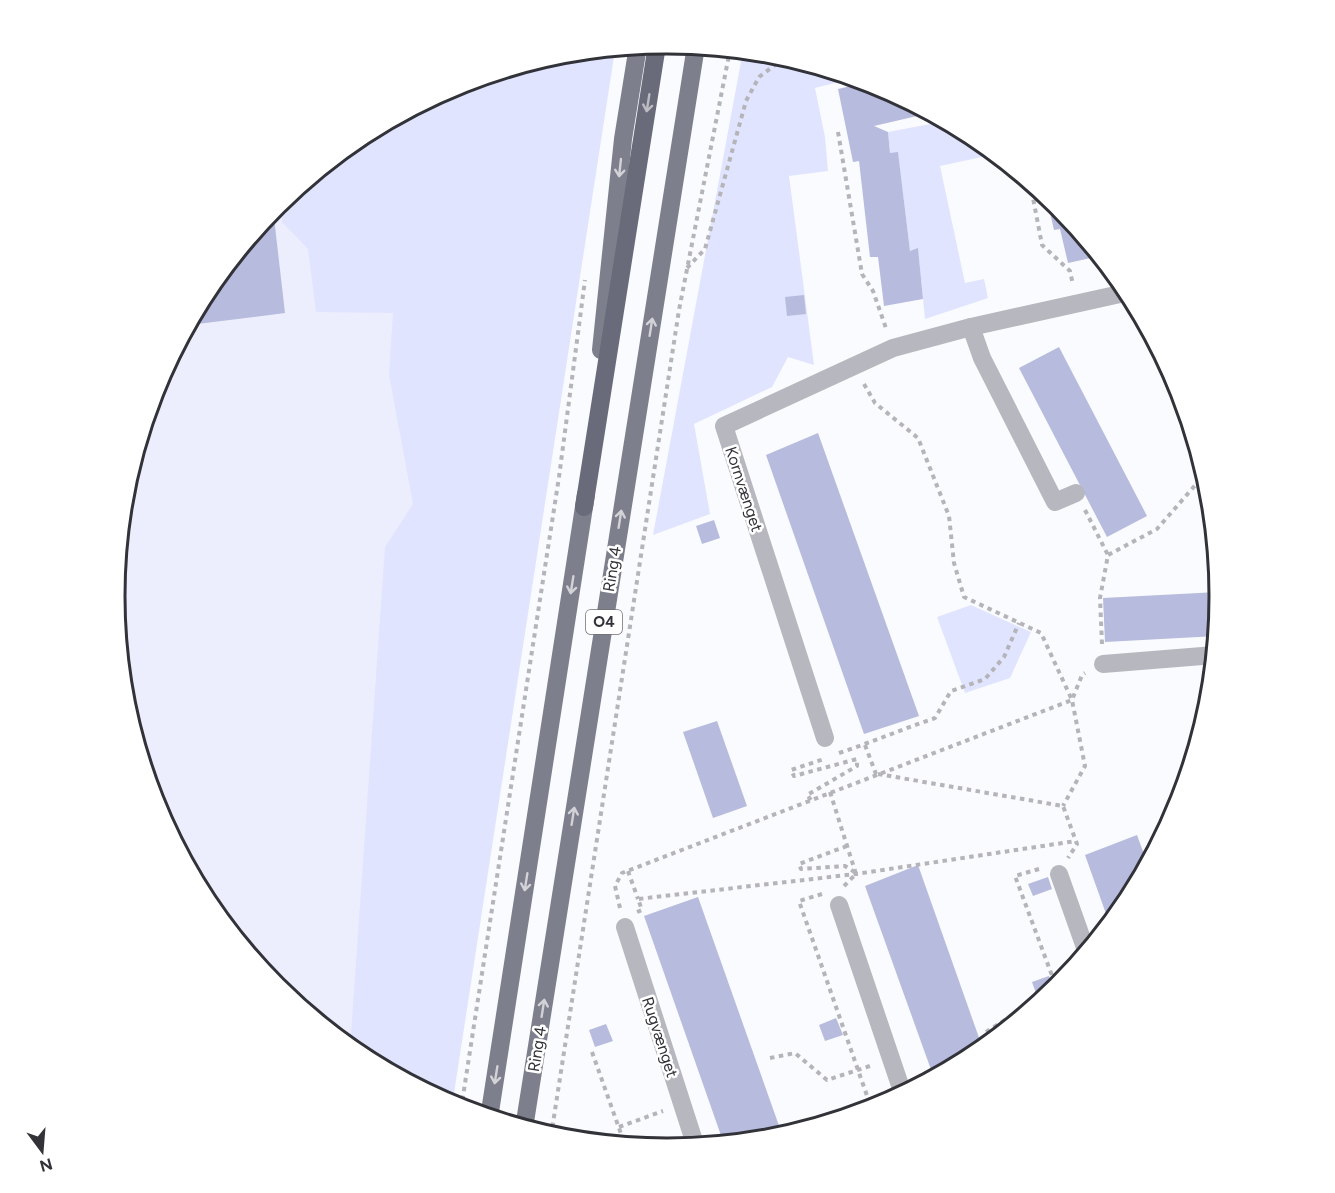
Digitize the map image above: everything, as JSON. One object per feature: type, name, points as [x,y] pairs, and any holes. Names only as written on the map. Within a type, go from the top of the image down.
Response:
[{"type":"highway","name":"O4","points":[[584,507],[656,54]]},
{"type":"main road","points":[[584,507],[623,139],[637,55]]},
{"type":"main road","name":"Ring 4","points":[[526,1121],[695,55]]},
{"type":"main road","name":"O4","points":[[490,1109],[584,507]]},
{"type":"street","name":"Kornvænget","points":[[825,738],[723,426],[854,368],[893,348],[971,327],[1119,294]]},
{"type":"street","points":[[971,327],[982,358],[1055,502],[1076,493]]},
{"type":"street","points":[[1103,664],[1206,656]]},
{"type":"street","points":[[1058,865],[1084,944]]},
{"type":"street","points":[[835,898],[900,1086]]},
{"type":"street","name":"Rugvænget","points":[[624,922],[693,1138]]},
{"type":"path","points":[[552,1127],[687,268],[728,58]]},
{"type":"path","points":[[687,268],[705,249],[746,101],[759,77],[776,65]]},
{"type":"path","points":[[838,132],[862,274],[873,291],[893,348]]},
{"type":"path","points":[[1033,196],[1042,245],[1070,271],[1078,304]]},
{"type":"path","points":[[463,1099],[559,477],[586,273]]},
{"type":"path","points":[[638,899],[856,874],[1076,840],[1063,806],[1085,765],[1072,700],[1041,633],[964,597],[954,563],[949,516],[918,438],[875,402],[854,368]]},
{"type":"path","points":[[628,871],[642,910],[624,922],[615,886],[622,873],[1072,700],[1082,675],[1103,664],[1100,598],[1108,555],[1157,529],[1198,482]]},
{"type":"path","points":[[811,800],[807,795],[857,766],[856,759],[794,776],[791,770],[935,718],[951,691],[985,679],[1004,657],[1019,623]]},
{"type":"path","points":[[865,745],[876,774]]},
{"type":"path","points":[[876,774],[1063,806]]},
{"type":"path","points":[[830,792],[856,874]]},
{"type":"path","points":[[847,846],[800,864],[801,868],[845,866],[856,874]]},
{"type":"path","points":[[1053,978],[1015,876],[1058,865]]},
{"type":"path","points":[[835,898],[799,901],[869,1100]]},
{"type":"path","points":[[986,1032],[1010,1017]]},
{"type":"path","points":[[592,1052],[622,1137]]},
{"type":"path","points":[[770,1058],[795,1053],[827,1080],[891,1059]]},
{"type":"path","points":[[619,1127],[682,1104]]},
{"type":"shaded area","points":[[614,57],[454,1095],[396,1066],[351,1037],[385,547],[413,504],[389,375],[393,313],[316,312],[308,249],[282,222],[281,216],[284,213],[337,166],[366,145],[428,110],[460,95],[527,72],[562,64]]},
{"type":"shaded area","points":[[741,59],[808,72],[839,82],[815,88],[825,137],[828,171],[789,176],[814,365],[788,357],[772,387],[694,424],[710,514],[653,535]]},
{"type":"shaded area","points":[[455,97],[361,1044],[310,1004],[260,954],[216,898],[181,836],[154,771],[135,702],[126,632],[126,561],[135,491],[154,422],[181,357],[216,295],[237,266],[284,213],[337,166],[396,127]]},
{"type":"shaded area","points":[[933,124],[985,156],[940,166],[965,283],[984,279],[988,298],[925,319],[918,249],[910,251],[898,153],[890,153],[888,132]]},
{"type":"shaded area","points":[[971,605],[1031,632],[1010,678],[965,693],[937,617]]},
{"type":"building","points":[[850,86],[918,116],[874,126],[888,132],[890,153],[898,152],[910,251],[918,248],[923,299],[884,306],[878,257],[870,257],[859,161],[853,162],[838,89]]},
{"type":"building","points":[[1050,212],[1091,258],[1068,263],[1060,229],[1054,230]]},
{"type":"building","points":[[275,223],[285,313],[199,324],[237,266]]},
{"type":"building","points":[[804,295],[806,314],[787,316],[785,297]]},
{"type":"building","points":[[1059,347],[1147,516],[1107,537],[1019,368]]},
{"type":"building","points":[[818,433],[919,716],[864,734],[766,455]]},
{"type":"building","points":[[714,520],[720,538],[702,544],[696,526]]},
{"type":"building","points":[[1210,592],[1208,636],[1105,642],[1103,598]]},
{"type":"building","points":[[717,721],[747,806],[713,818],[683,732]]},
{"type":"building","points":[[1137,835],[1144,855],[1107,915],[1085,855]]},
{"type":"building","points":[[918,865],[980,1040],[931,1070],[865,886]]},
{"type":"building","points":[[1048,877],[1052,889],[1033,896],[1028,884]]},
{"type":"building","points":[[698,897],[780,1127],[721,1136],[644,916]]},
{"type":"building","points":[[1049,976],[1051,980],[1036,994],[1032,982]]},
{"type":"building","points":[[836,1018],[843,1035],[825,1041],[819,1025]]},
{"type":"building","points":[[606,1024],[613,1041],[595,1047],[589,1030]]}]
